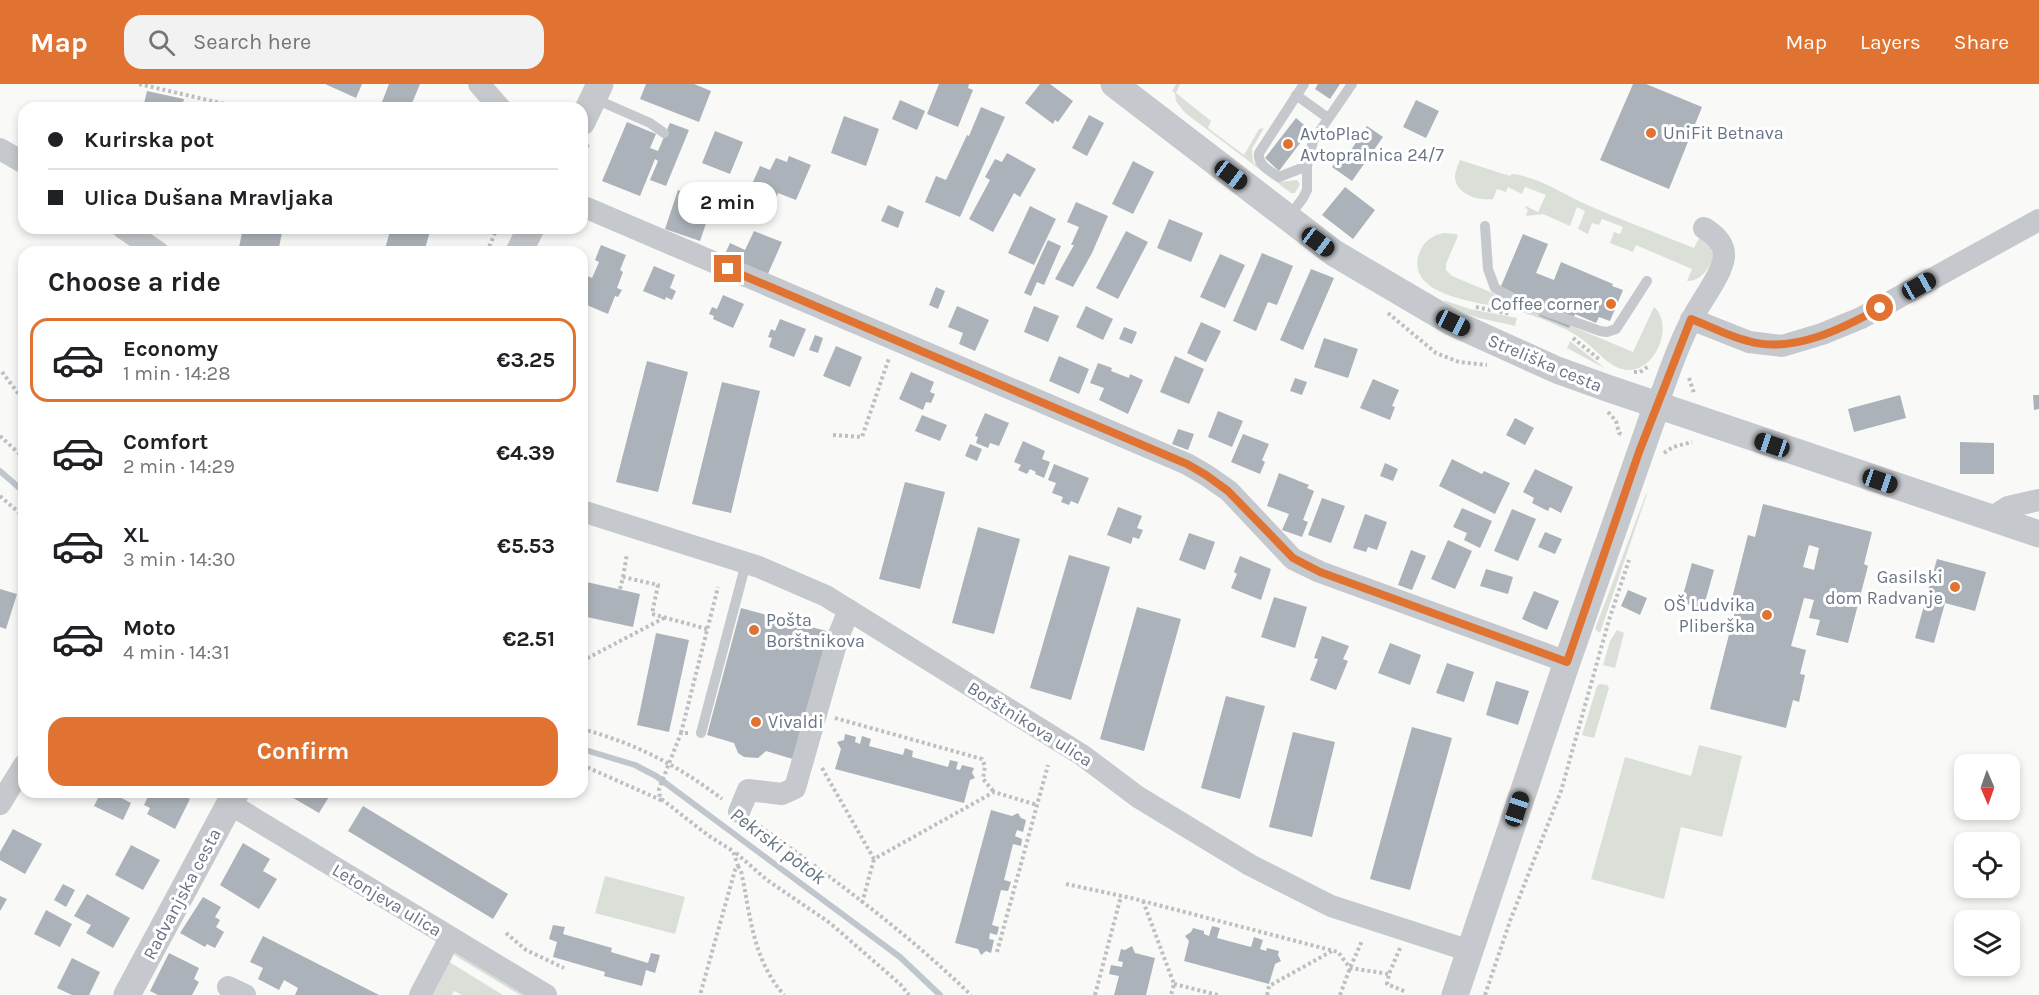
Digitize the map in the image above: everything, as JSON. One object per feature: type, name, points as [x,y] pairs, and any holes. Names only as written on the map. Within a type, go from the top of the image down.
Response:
[{"type":"street","points":[[479,84],[495,102]]},
{"type":"street","name":"Streliška cesta","points":[[1114,84],[1334,253],[1453,323],[1557,369],[2039,534]]},
{"type":"street","points":[[0,149],[18,160]]},
{"type":"street","points":[[588,209],[1187,464],[1228,491],[1293,558],[1320,572],[1567,662]]},
{"type":"street","points":[[1691,319],[1749,342],[1782,346],[1822,334],[1861,318],[2039,220]]},
{"type":"street","points":[[1455,995],[1567,662],[1657,405],[1691,319],[1709,291],[1724,257],[1723,245],[1715,235],[1704,228]]},
{"type":"street","points":[[132,234],[149,246]]},
{"type":"street","points":[[1991,518],[2008,507],[2039,500]]},
{"type":"street","name":"Borštnikova ulica","points":[[588,513],[746,563],[797,582],[826,596],[1082,755],[1138,797],[1250,865],[1331,906],[1470,951]]},
{"type":"street","points":[[740,812],[748,790],[782,794],[795,788],[838,637],[849,610]]},
{"type":"street","points":[[0,804],[18,775]]},
{"type":"street","name":"Letonjeva ulica","points":[[233,798],[450,938],[546,995]]},
{"type":"street","name":"Radvanjska cesta","points":[[127,995],[233,798]]},
{"type":"street","points":[[420,995],[450,938]]},
{"type":"lane","points":[[1304,84],[1259,153],[1258,159],[1260,164],[1279,177],[1307,166]]},
{"type":"lane","points":[[1288,219],[1307,190],[1307,166],[1313,141],[1352,84]]},
{"type":"lane","points":[[1296,95],[1328,118]]},
{"type":"lane","points":[[592,101],[656,126],[664,133]]},
{"type":"lane","points":[[1485,226],[1488,269],[1495,288],[1522,303],[1600,331],[1607,332],[1616,328],[1647,281]]},
{"type":"lane","points":[[701,733],[746,563]]},
{"type":"path","points":[[139,84],[216,102]]},
{"type":"path","name":"Streliška cesta","points":[[1472,306],[1520,317]]},
{"type":"path","name":"Streliška cesta","points":[[1571,337],[1606,365]]},
{"type":"path","points":[[834,435],[862,436],[895,341]]},
{"type":"path","name":"Streliška cesta","points":[[1632,372],[1640,372],[1653,364]]},
{"type":"path","points":[[2,372],[18,393]]},
{"type":"path","points":[[1689,378],[1692,390],[1697,397]]},
{"type":"path","points":[[0,436],[18,452]]},
{"type":"path","points":[[0,496],[18,512]]},
{"type":"path","points":[[1485,995],[1510,921],[1561,791],[1609,620],[1632,552]]},
{"type":"path","points":[[620,589],[627,554]]},
{"type":"path","points":[[623,576],[658,585],[652,614],[707,629]]},
{"type":"path","points":[[663,802],[659,789],[681,733],[718,587]]},
{"type":"path","points":[[588,658],[664,618]]},
{"type":"path","points":[[817,713],[982,759],[985,766],[982,779],[994,792],[1037,805]]},
{"type":"path","points":[[588,731],[637,746],[700,782],[934,959],[971,995]]},
{"type":"path","points":[[681,733],[701,733]]},
{"type":"path","points":[[804,760],[821,767],[874,859],[862,903]]},
{"type":"path","points":[[997,952],[1048,765]]},
{"type":"path","points":[[588,768],[663,802],[709,837],[733,851],[767,880],[830,923],[900,984],[909,995]]},
{"type":"path","points":[[874,859],[994,792]]},
{"type":"path","points":[[733,851],[741,871],[756,948],[773,982],[784,995]]},
{"type":"path","points":[[700,995],[738,866]]},
{"type":"path","points":[[1066,884],[1143,901],[1338,952],[1350,968],[1389,974]]},
{"type":"path","points":[[1095,995],[1121,896]]},
{"type":"path","points":[[1143,901],[1174,984],[1171,995]]},
{"type":"path","points":[[506,933],[526,950],[564,968]]},
{"type":"path","points":[[1340,995],[1362,940]]},
{"type":"path","points":[[1403,942],[1387,984],[1406,992]]},
{"type":"path","points":[[1267,995],[1269,986],[1332,951]]},
{"type":"path","points":[[1174,984],[1218,995]]},
{"type":"shaded area","points":[[1176,84],[1180,84],[1176,93],[1211,121],[1208,128],[1244,155],[1259,129],[1264,128],[1252,149],[1253,162],[1278,182],[1297,180],[1300,184],[1295,193],[1291,193],[1184,112],[1172,91]]},
{"type":"shaded area","points":[[1460,160],[1510,176],[1512,174],[1539,181],[1581,202],[1694,248],[1700,236],[1709,243],[1714,257],[1701,277],[1687,281],[1692,269],[1636,245],[1633,252],[1610,243],[1614,232],[1620,234],[1623,227],[1602,219],[1599,225],[1592,223],[1588,234],[1578,229],[1585,211],[1577,207],[1570,226],[1543,214],[1526,216],[1528,209],[1525,208],[1526,206],[1538,212],[1546,195],[1525,187],[1522,194],[1508,187],[1506,192],[1497,189],[1493,199],[1481,199],[1464,193],[1455,178]]},
{"type":"shaded area","points":[[1444,233],[1458,236],[1446,264],[1446,270],[1452,276],[1633,352],[1654,307],[1660,315],[1663,326],[1658,348],[1643,366],[1633,370],[1622,369],[1608,362],[1586,342],[1552,323],[1517,311],[1449,295],[1434,288],[1423,279],[1417,266],[1424,244],[1436,235]]},
{"type":"shaded area","points":[[1443,300],[1470,309],[1517,318],[1515,326],[1467,314]]},
{"type":"shaded area","points":[[1570,341],[1606,369],[1567,348]]},
{"type":"shaded area","points":[[1647,494],[1600,633],[1595,629]]},
{"type":"shaded area","points":[[1617,630],[1624,633],[1615,668],[1603,665],[1610,641]]},
{"type":"shaded area","points":[[1607,685],[1609,688],[1594,738],[1582,735],[1597,686]]},
{"type":"shaded area","points":[[1699,745],[1742,756],[1722,837],[1681,827],[1664,899],[1591,879],[1625,757],[1691,776]]},
{"type":"shaded area","points":[[605,876],[685,897],[675,934],[595,913]]},
{"type":"shaded area","points":[[454,949],[531,995],[520,995],[450,952]]},
{"type":"shaded area","points":[[446,960],[503,995],[462,995],[454,991],[452,995],[428,995]]},
{"type":"building","points":[[325,84],[362,84],[356,98]]},
{"type":"building","points":[[389,84],[420,84],[412,102],[382,102]]},
{"type":"building","points":[[646,84],[694,84],[711,91],[699,122],[640,99]]},
{"type":"building","points":[[939,84],[969,84],[968,88],[973,90],[958,127],[927,114]]},
{"type":"building","points":[[1040,84],[1050,84],[1073,101],[1058,122],[1055,120],[1053,124],[1025,103]]},
{"type":"building","points":[[1318,84],[1340,84],[1330,99],[1315,89]]},
{"type":"building","name":"UniFit Betnava","points":[[1633,84],[1646,84],[1702,107],[1669,189],[1600,160]]},
{"type":"building","points":[[147,91],[184,99],[183,102],[144,102]]},
{"type":"building","points":[[900,100],[925,111],[917,130],[892,119]]},
{"type":"building","points":[[1416,100],[1439,111],[1426,138],[1403,127]]},
{"type":"building","points":[[981,107],[1005,117],[960,217],[925,202],[936,176],[946,180]]},
{"type":"building","points":[[1089,115],[1104,123],[1087,156],[1072,148]]},
{"type":"building","points":[[844,116],[879,129],[866,166],[831,153]]},
{"type":"building","name":"AvtoPlac Avtopralnica 24/7","points":[[1296,118],[1310,130],[1279,171],[1265,158]]},
{"type":"building","points":[[627,122],[656,134],[650,148],[658,151],[670,123],[689,130],[666,186],[650,180],[658,161],[655,159],[640,196],[602,181]]},
{"type":"building","points":[[1367,126],[1383,137],[1352,181],[1332,167],[1342,153],[1347,156]]},
{"type":"building","points":[[715,131],[743,142],[730,174],[702,163]]},
{"type":"building","points":[[1007,153],[1036,169],[1020,197],[1014,193],[993,232],[969,219],[990,180],[985,177],[995,159],[1002,162]]},
{"type":"building","points":[[789,156],[811,165],[796,200],[778,193],[775,201],[749,191],[760,166],[770,170],[776,158],[787,162]]},
{"type":"building","points":[[1133,161],[1154,172],[1133,214],[1112,204]]},
{"type":"building","points":[[1345,187],[1375,210],[1353,239],[1322,215]]},
{"type":"building","points":[[678,190],[713,203],[700,241],[665,229]]},
{"type":"building","points":[[1076,202],[1108,216],[1092,253],[1073,287],[1055,279],[1074,245],[1071,245],[1079,227],[1067,222]]},
{"type":"building","points":[[888,205],[904,212],[898,228],[881,221]]},
{"type":"building","points":[[1030,206],[1056,219],[1034,265],[1008,253]]},
{"type":"building","points":[[1169,219],[1203,233],[1191,262],[1157,248]]},
{"type":"building","points":[[754,231],[782,242],[767,276],[724,256],[730,243],[745,250]]},
{"type":"building","points":[[1126,231],[1148,242],[1118,299],[1096,288]]},
{"type":"building","points":[[242,234],[282,234],[279,246],[239,246]]},
{"type":"building","points":[[389,234],[429,234],[426,246],[386,246]]},
{"type":"building","points":[[1523,234],[1548,244],[1536,273],[1554,280],[1561,262],[1623,290],[1610,321],[1599,317],[1596,323],[1575,314],[1569,328],[1539,316],[1543,305],[1526,298],[1525,302],[1499,291]]},
{"type":"building","points":[[1048,240],[1061,246],[1044,285],[1037,282],[1031,296],[1024,293]]},
{"type":"building","points":[[601,245],[626,255],[620,270],[623,272],[617,288],[622,290],[618,297],[615,296],[608,314],[588,306],[588,276],[592,278],[599,262],[595,260]]},
{"type":"building","points":[[1262,253],[1293,266],[1277,305],[1268,302],[1256,331],[1233,321]]},
{"type":"building","points":[[1220,254],[1245,265],[1225,308],[1200,297]]},
{"type":"building","points":[[654,266],[675,275],[670,288],[676,291],[672,300],[666,297],[665,300],[643,291]]},
{"type":"building","points":[[1311,269],[1334,278],[1303,350],[1280,340]]},
{"type":"building","points":[[936,287],[945,291],[938,309],[929,305]]},
{"type":"building","points":[[723,295],[744,304],[733,328],[713,319],[714,316],[709,314],[712,307],[717,309]]},
{"type":"building","points":[[957,306],[989,320],[975,351],[959,344],[963,333],[948,327]]},
{"type":"building","points":[[1034,306],[1059,316],[1048,342],[1024,332]]},
{"type":"building","points":[[1086,306],[1113,319],[1103,340],[1076,327]]},
{"type":"building","points":[[780,319],[806,329],[794,357],[769,347],[772,338],[768,337],[771,329],[775,331]]},
{"type":"building","points":[[1201,322],[1221,331],[1206,362],[1187,353]]},
{"type":"building","points":[[1124,327],[1137,332],[1132,344],[1119,339]]},
{"type":"building","points":[[815,335],[823,338],[818,353],[809,350]]},
{"type":"building","points":[[1324,338],[1358,349],[1348,378],[1314,367]]},
{"type":"building","points":[[836,346],[862,357],[850,387],[823,376]]},
{"type":"building","points":[[1059,356],[1089,369],[1079,394],[1049,381]]},
{"type":"building","points":[[1175,356],[1204,369],[1189,404],[1160,392]]},
{"type":"building","points":[[647,361],[688,372],[658,492],[616,482]]},
{"type":"building","points":[[1098,363],[1129,378],[1130,374],[1143,380],[1128,414],[1099,400],[1104,388],[1090,383]]},
{"type":"building","points":[[911,372],[934,382],[930,392],[935,394],[931,403],[926,402],[923,410],[899,399]]},
{"type":"building","points":[[1295,378],[1307,382],[1302,395],[1290,391]]},
{"type":"building","points":[[1373,379],[1399,390],[1392,406],[1395,407],[1390,420],[1360,408]]},
{"type":"building","points":[[722,382],[760,391],[731,513],[692,504]]},
{"type":"building","points":[[1900,395],[1906,418],[1854,432],[1848,409]]},
{"type":"building","points":[[2033,395],[2039,395],[2039,409],[2034,410]]},
{"type":"building","points":[[1218,411],[1243,421],[1232,447],[1208,437]]},
{"type":"building","points":[[985,413],[1009,423],[999,446],[990,443],[988,448],[976,443],[978,437],[975,436]]},
{"type":"building","points":[[922,415],[947,425],[940,441],[915,431]]},
{"type":"building","points":[[1515,418],[1534,428],[1525,445],[1506,435]]},
{"type":"building","points":[[1178,429],[1194,434],[1188,450],[1172,444]]},
{"type":"building","points":[[1243,434],[1269,444],[1262,460],[1265,462],[1260,474],[1231,462]]},
{"type":"building","points":[[1023,441],[1045,451],[1042,459],[1050,462],[1044,478],[1030,469],[1027,474],[1018,470],[1021,465],[1014,462]]},
{"type":"building","points":[[1960,442],[1994,443],[1994,474],[1960,474]]},
{"type":"building","points":[[970,444],[982,449],[977,461],[965,456]]},
{"type":"building","points":[[1452,459],[1482,474],[1484,471],[1510,483],[1495,514],[1439,486]]},
{"type":"building","points":[[1385,463],[1398,469],[1393,481],[1380,476]]},
{"type":"building","points":[[1054,464],[1089,478],[1078,504],[1071,501],[1069,505],[1061,502],[1063,497],[1052,493],[1056,483],[1048,480]]},
{"type":"building","points":[[1535,469],[1573,487],[1561,513],[1550,507],[1548,511],[1532,503],[1534,498],[1523,492]]},
{"type":"building","points":[[1279,473],[1309,485],[1307,488],[1314,491],[1303,520],[1308,522],[1302,537],[1282,530],[1289,514],[1267,506]]},
{"type":"building","points":[[905,482],[945,492],[920,589],[879,579]]},
{"type":"building","points":[[1322,498],[1345,506],[1331,543],[1308,535]]},
{"type":"building","name":"OŠ Ludvika Pliberška","points":[[1763,504],[1872,532],[1864,564],[1868,566],[1848,643],[1816,635],[1820,620],[1809,618],[1814,600],[1804,598],[1791,646],[1806,650],[1800,674],[1805,675],[1799,702],[1793,700],[1786,728],[1710,709],[1735,611],[1729,610],[1748,535],[1755,537]],"holes":[[[1809,545],[1819,548],[1814,570],[1803,567]]]},
{"type":"building","points":[[1118,507],[1142,516],[1137,528],[1143,530],[1139,539],[1133,537],[1131,544],[1107,535]]},
{"type":"building","points":[[1462,508],[1492,521],[1480,548],[1464,540],[1467,533],[1453,527]]},
{"type":"building","points":[[1512,509],[1536,519],[1518,561],[1494,551]]},
{"type":"building","points":[[1365,514],[1387,522],[1377,550],[1368,547],[1366,552],[1353,548]]},
{"type":"building","points":[[978,527],[1020,539],[994,634],[952,623]]},
{"type":"building","points":[[1545,532],[1562,539],[1555,554],[1538,547]]},
{"type":"building","points":[[1189,533],[1215,542],[1205,570],[1179,560]]},
{"type":"building","points":[[1448,540],[1472,551],[1455,589],[1431,579]]},
{"type":"building","points":[[1411,550],[1426,556],[1412,590],[1398,585]]},
{"type":"building","points":[[1069,555],[1110,567],[1071,700],[1030,688]]},
{"type":"building","points":[[1240,556],[1271,569],[1261,600],[1231,588],[1237,574],[1234,572]]},
{"type":"building","name":"Gasilski dom Radvanje","points":[[1937,559],[1986,572],[1975,611],[1945,603],[1934,643],[1915,638]]},
{"type":"building","points":[[1692,563],[1714,570],[1703,609],[1681,602]]},
{"type":"building","points":[[1486,569],[1513,577],[1508,594],[1480,586]]},
{"type":"building","points":[[588,582],[640,594],[633,627],[588,617]]},
{"type":"building","points":[[0,589],[17,594],[6,629],[0,627]]},
{"type":"building","points":[[1628,590],[1647,598],[1640,615],[1621,606]]},
{"type":"building","points":[[1534,591],[1559,601],[1547,630],[1522,619]]},
{"type":"building","points":[[1274,597],[1307,607],[1295,648],[1261,637]]},
{"type":"building","points":[[1137,607],[1181,619],[1144,751],[1100,739]]},
{"type":"building","points":[[741,608],[830,632],[796,760],[766,751],[758,758],[744,757],[738,753],[734,743],[707,735]]},
{"type":"building","points":[[656,633],[689,640],[669,732],[637,725]]},
{"type":"building","points":[[1322,636],[1349,646],[1343,659],[1348,661],[1336,690],[1310,680],[1318,659],[1314,658]]},
{"type":"building","points":[[1390,643],[1421,655],[1410,685],[1378,673]]},
{"type":"building","points":[[1447,663],[1474,672],[1464,702],[1436,693]]},
{"type":"building","points":[[1496,681],[1529,691],[1518,725],[1486,715]]},
{"type":"building","points":[[1226,696],[1265,706],[1240,799],[1201,788]]},
{"type":"building","points":[[1412,727],[1452,738],[1410,890],[1370,879]]},
{"type":"building","points":[[1293,732],[1335,742],[1312,837],[1269,827]]},
{"type":"building","points":[[845,734],[856,737],[855,742],[860,744],[862,736],[871,739],[869,746],[903,755],[905,748],[913,751],[912,757],[948,767],[950,760],[958,762],[956,769],[960,770],[962,765],[974,768],[972,773],[975,778],[970,780],[964,803],[835,769],[841,749],[837,742],[844,740]]},
{"type":"building","points":[[98,798],[121,798],[131,803],[123,820],[94,806]]},
{"type":"building","points":[[147,798],[190,799],[175,829],[147,814],[150,808],[144,805]]},
{"type":"building","points":[[293,798],[328,798],[319,813]]},
{"type":"building","points":[[363,806],[508,894],[493,919],[348,831]]},
{"type":"building","points":[[991,810],[1012,816],[1018,813],[1026,820],[1023,832],[1017,830],[1015,836],[1022,839],[1021,846],[1013,844],[1004,880],[1011,882],[1008,891],[1001,890],[992,925],[999,927],[997,935],[990,933],[989,939],[994,940],[991,953],[986,951],[981,955],[978,949],[955,943]]},
{"type":"building","points":[[13,829],[42,844],[25,874],[0,860],[0,852]]},
{"type":"building","points":[[243,843],[270,859],[263,871],[277,879],[259,909],[220,885]]},
{"type":"building","points":[[131,845],[160,860],[143,890],[115,875]]},
{"type":"building","points":[[63,884],[75,890],[66,907],[54,900]]},
{"type":"building","points":[[87,894],[130,918],[113,948],[86,933],[91,925],[74,916]]},
{"type":"building","points":[[0,896],[7,899],[0,911]]},
{"type":"building","points":[[203,897],[221,907],[215,917],[220,920],[216,927],[224,932],[215,948],[207,944],[205,947],[180,933]]},
{"type":"building","points":[[46,910],[72,924],[60,947],[34,934]]},
{"type":"building","points":[[553,925],[565,927],[563,934],[612,948],[611,952],[648,963],[651,953],[660,955],[655,973],[646,970],[642,986],[604,976],[605,972],[553,957],[557,942],[549,939]]},
{"type":"building","points":[[1212,926],[1220,928],[1217,938],[1251,947],[1254,937],[1263,940],[1260,949],[1279,951],[1281,961],[1275,964],[1269,984],[1184,961],[1189,941],[1185,936],[1193,928],[1204,931],[1204,934],[1209,936]]},
{"type":"building","points":[[263,936],[379,995],[295,995],[298,988],[284,980],[279,990],[258,979],[263,968],[250,962]]},
{"type":"building","points":[[1132,946],[1135,953],[1155,958],[1146,995],[1114,995],[1119,976],[1109,974],[1111,965],[1122,967],[1123,962],[1118,961],[1121,949],[1125,950]]},
{"type":"building","points":[[169,953],[199,968],[194,979],[199,982],[192,995],[158,995],[150,991]]},
{"type":"building","points":[[72,958],[100,972],[89,995],[72,995],[57,988]]},
{"type":"waterway","name":"Pekrski potok","points":[[0,471],[18,487]]},
{"type":"waterway","name":"Pekrski potok","points":[[588,751],[635,765],[656,776],[900,957],[940,995]]},
{"type":"place","name":"UniFit Betnava","points":[[1651,133]]},
{"type":"place","name":"AvtoPlac Avtopralnica 24/7","points":[[1288,144]]},
{"type":"place","name":"Coffee corner","points":[[1611,304]]},
{"type":"place","name":"Gasilski dom Radvanje","points":[[1955,587]]},
{"type":"place","name":"OŠ Ludvika Pliberška","points":[[1767,615]]},
{"type":"place","name":"Pošta Borštnikova","points":[[754,630]]},
{"type":"place","name":"Vivaldi","points":[[756,722]]},
{"type":"route","points":[[728,269],[1187,464],[1228,491],[1293,558],[1320,572],[1567,662],[1639,452],[1691,319],[1749,342],[1782,346],[1822,334],[1880,308]]}]
